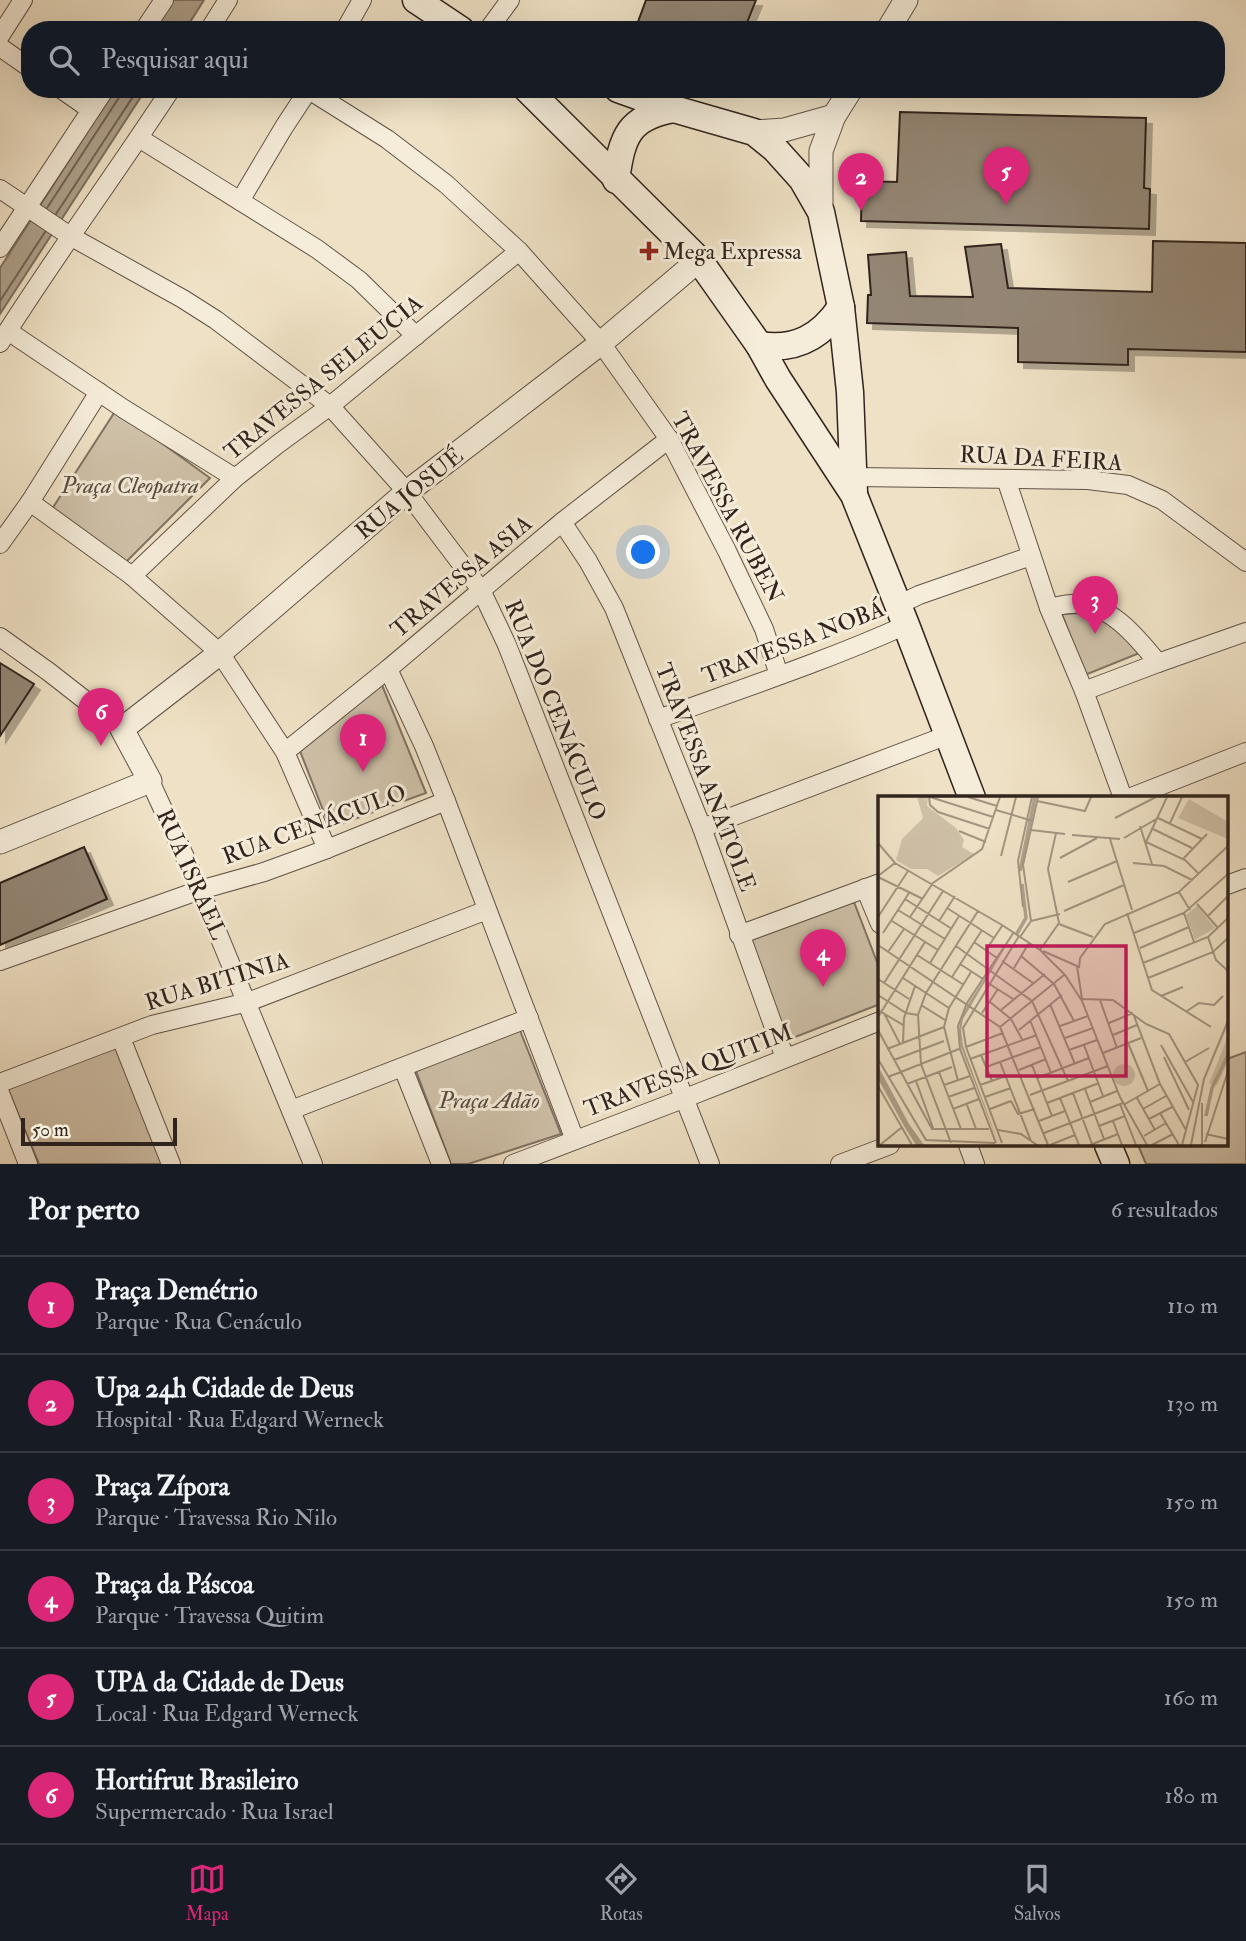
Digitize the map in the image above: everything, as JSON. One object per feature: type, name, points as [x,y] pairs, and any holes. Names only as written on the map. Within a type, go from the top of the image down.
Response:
[{"type":"main road","points":[[416,0],[448,21]]},
{"type":"main road","points":[[536,98],[699,260],[853,486],[971,796]]},
{"type":"main road","points":[[643,98],[754,132],[775,149],[802,179],[821,212],[841,307],[850,392],[853,486]]},
{"type":"main road","points":[[617,180],[626,137],[635,124],[654,112],[674,109]]},
{"type":"main road","points":[[759,345],[783,347],[801,343],[828,326],[841,307]]},
{"type":"main road","points":[[1108,1146],[1116,1164]]},
{"type":"street","points":[[0,36],[23,0]]},
{"type":"street","points":[[150,21],[164,0]]},
{"type":"street","points":[[215,21],[228,0]]},
{"type":"street","points":[[350,21],[362,0]]},
{"type":"street","points":[[495,21],[510,0]]},
{"type":"street","points":[[893,21],[906,0]]},
{"type":"street","points":[[0,47],[21,62]]},
{"type":"street","points":[[74,98],[91,110]]},
{"type":"street","points":[[0,248],[31,209],[99,98]]},
{"type":"street","points":[[165,98],[139,138],[66,234],[4,337],[99,391],[235,478]]},
{"type":"street","points":[[240,201],[303,98]]},
{"type":"street","name":"TRAVESSA RUBEN","points":[[323,98],[387,139],[446,184],[519,251],[601,343],[669,439],[754,607],[779,676]]},
{"type":"street","points":[[821,212],[821,150],[834,116],[845,98]]},
{"type":"street","points":[[754,132],[785,130],[834,116]]},
{"type":"street","points":[[139,138],[317,249],[359,280],[416,336]]},
{"type":"street","name":"RUA DO CENÁCULO","points":[[0,189],[66,234],[216,320],[330,407],[407,492],[481,590],[507,645],[710,1164]]},
{"type":"street","name":"TRAVESSA SELEUCIA","points":[[132,576],[235,478],[330,407],[519,251]]},
{"type":"street","name":"RUA JOSUÉ","points":[[122,729],[220,653],[407,492],[601,343],[699,260]]},
{"type":"street","points":[[0,544],[30,502],[99,391]]},
{"type":"street","name":"TRAVESSA ASIA","points":[[285,752],[562,522],[669,439]]},
{"type":"street","points":[[1006,479],[1049,608],[1084,691],[1122,796]]},
{"type":"street","name":"RUA DA FEIRA","points":[[853,486],[1006,479],[1088,480],[1128,485],[1162,500],[1246,562]]},
{"type":"street","points":[[30,502],[132,576],[220,653],[285,752],[327,849]]},
{"type":"street","name":"TRAVESSA ANATOLE","points":[[562,522],[614,608],[702,828],[785,1058]]},
{"type":"street","name":"TRAVESSA NOBÁ","points":[[658,719],[879,637],[919,595],[1031,556]]},
{"type":"street","points":[[1049,608],[1072,604],[1091,606],[1132,631],[1158,663]]},
{"type":"street","points":[[1084,691],[1246,632]]},
{"type":"street","name":"RUA ISRAEL","points":[[0,637],[122,729],[150,781],[200,890],[313,1164]]},
{"type":"street","points":[[388,669],[446,801],[575,1140]]},
{"type":"street","points":[[702,828],[948,735]]},
{"type":"street","points":[[1134,796],[1246,752]]},
{"type":"street","points":[[0,842],[150,781]]},
{"type":"street","name":"RUA CENÁCULO","points":[[0,961],[200,890],[264,872],[446,801]]},
{"type":"street","points":[[1228,885],[1246,877]]},
{"type":"street","points":[[739,935],[873,886],[878,913]]},
{"type":"street","name":"RUA BITINIA","points":[[0,1083],[152,1025],[248,1002],[487,910]]},
{"type":"street","points":[[291,1110],[529,1018]]},
{"type":"street","name":"TRAVESSA QUITIM","points":[[513,1164],[878,1022]]},
{"type":"street","points":[[121,1038],[171,1164]]},
{"type":"street","points":[[402,1068],[441,1164]]},
{"type":"street","points":[[0,1093],[28,1164]]},
{"type":"street","points":[[839,1164],[887,1146]]},
{"type":"street","points":[[968,1146],[975,1164]]},
{"type":"green space","name":"Praça Cleopatra","points":[[116,410],[210,478],[126,562],[52,509]]},
{"type":"green space","points":[[1081,613],[1100,617],[1142,652],[1085,675],[1062,614]]},
{"type":"green space","points":[[382,685],[426,793],[330,828],[300,751]]},
{"type":"green space","points":[[854,902],[878,965],[878,1005],[785,1041],[749,938]]},
{"type":"green space","name":"Praça Adão","points":[[519,1028],[561,1134],[468,1164],[451,1164],[416,1071]]},
{"type":"green space","points":[[119,1043],[166,1164],[39,1164],[6,1085]]},
{"type":"green space","points":[[1246,1052],[1246,1164],[1146,1164],[1138,1146],[1228,1146],[1228,1059]]},
{"type":"water","points":[[173,0],[204,0],[191,21],[160,21]]},
{"type":"water","points":[[109,98],[140,98],[0,314],[0,268]]},
{"type":"building","points":[[646,0],[756,0],[748,21],[638,21]]},
{"type":"building","points":[[900,112],[1146,118],[1144,188],[1150,189],[1149,229],[861,221],[862,181],[897,182]]},
{"type":"building","points":[[1153,241],[1246,243],[1246,352],[1128,349],[1128,365],[1018,362],[1018,328],[867,323],[868,295],[871,295],[868,255],[906,252],[910,296],[973,297],[965,247],[1001,244],[1008,288],[1152,292]]},
{"type":"building","points":[[0,663],[34,684],[0,736]]},
{"type":"building","points":[[84,847],[107,899],[0,945],[0,883]]},
{"type":"place","name":"UPA da Cidade de Deus","points":[[1006,205]]},
{"type":"place","name":"Upa 24h Cidade de Deus","points":[[861,211]]},
{"type":"place","name":"Mega Expressa","points":[[649,251]]},
{"type":"place","name":"Praça Zípora","points":[[1095,634]]},
{"type":"place","name":"Hortifrut Brasileiro","points":[[101,746]]},
{"type":"place","name":"Praça Demétrio","points":[[363,772]]},
{"type":"place","name":"Praça da Páscoa","points":[[823,987]]}]
